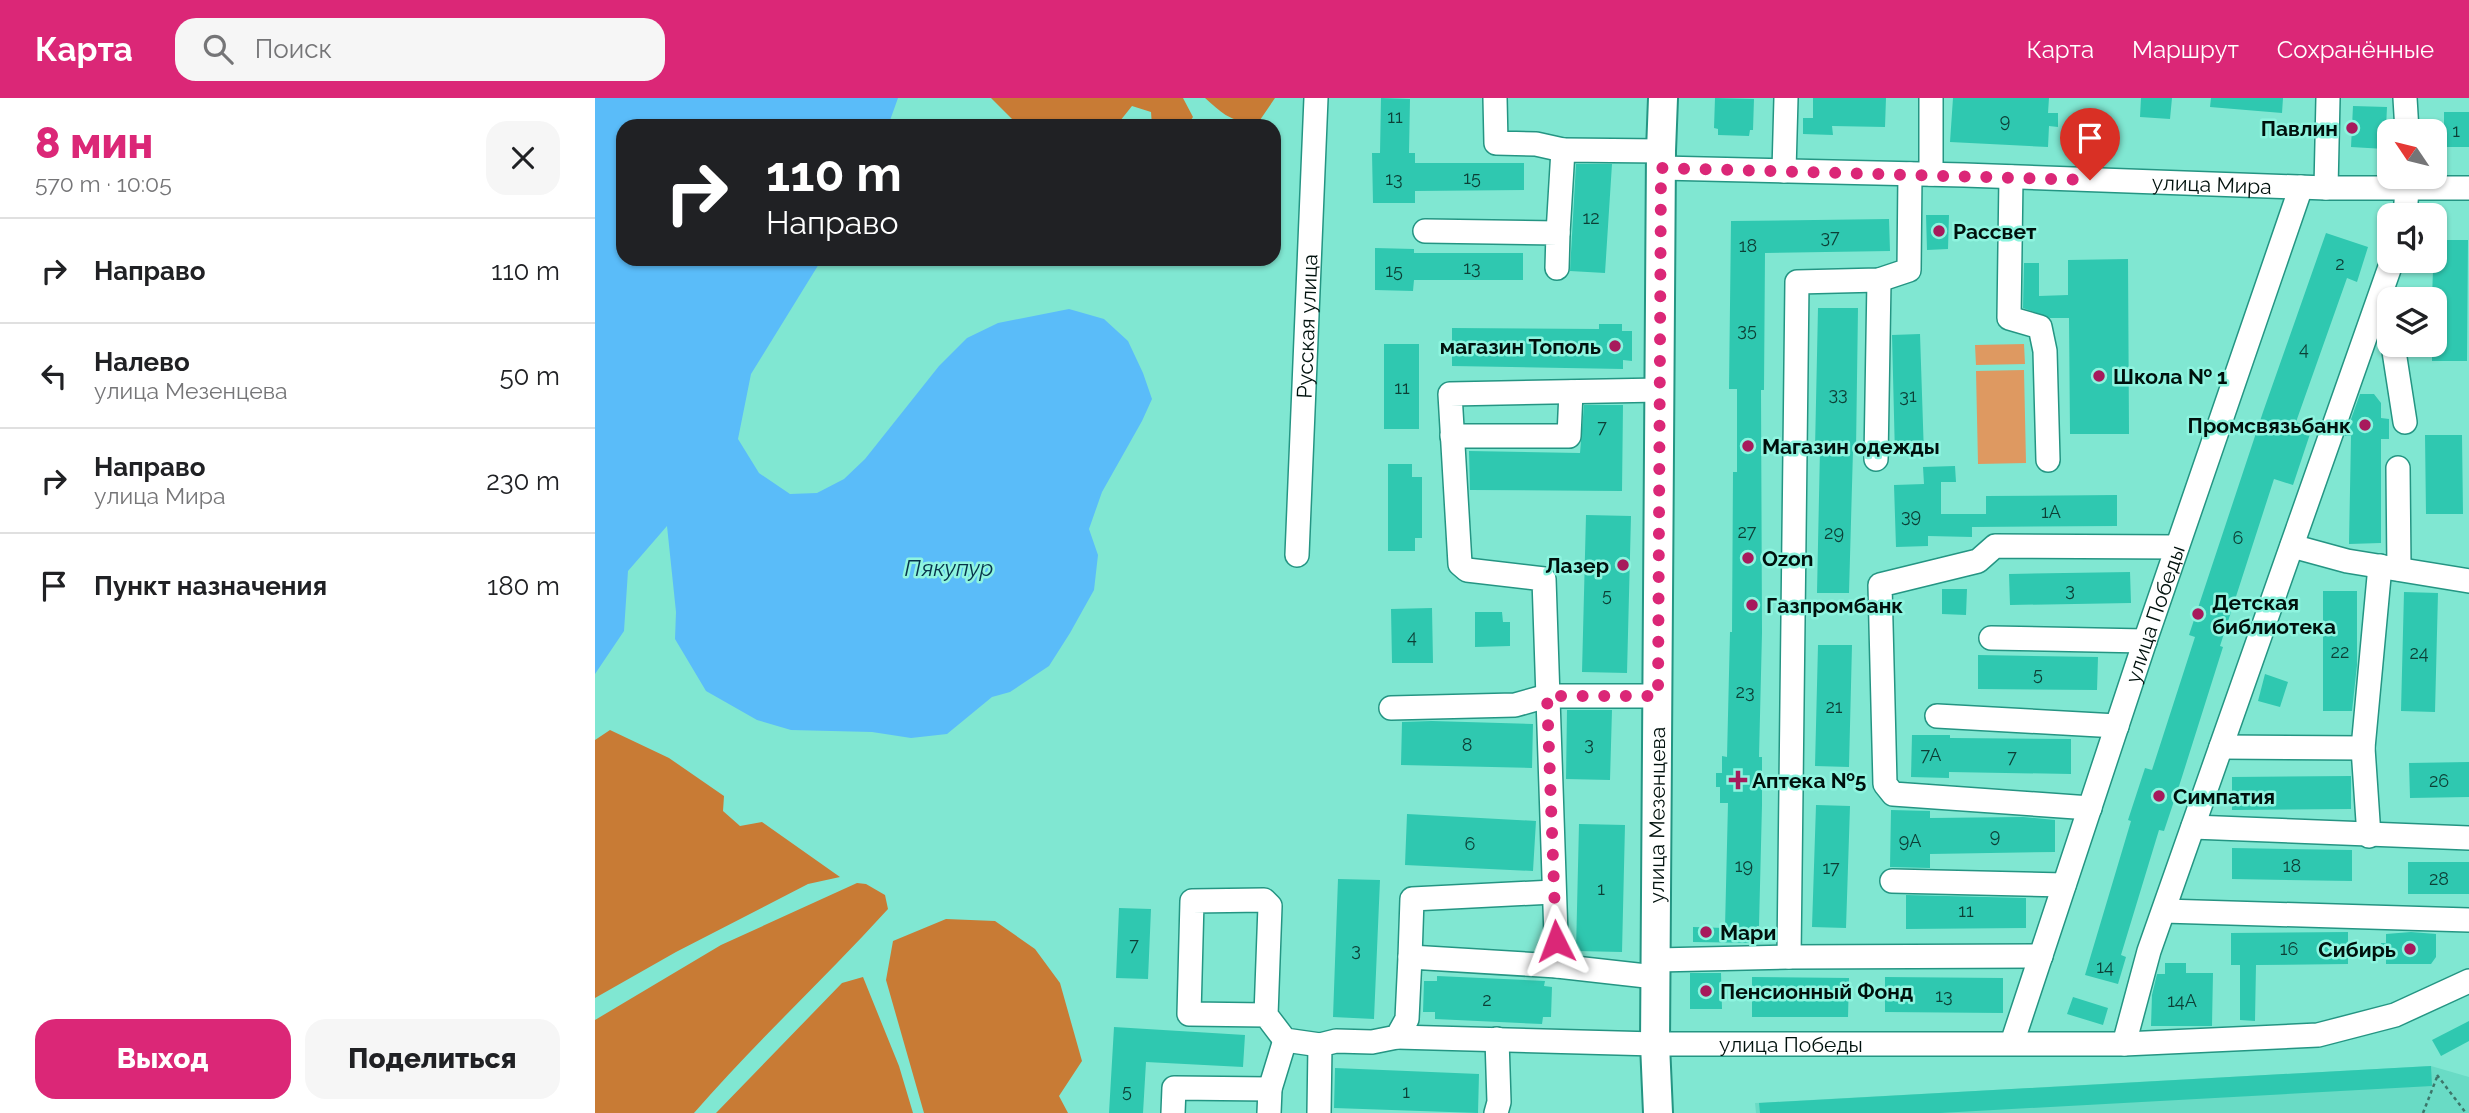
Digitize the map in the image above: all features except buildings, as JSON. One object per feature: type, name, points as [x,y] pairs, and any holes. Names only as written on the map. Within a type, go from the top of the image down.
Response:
[{"type":"main road","name":"улица Мезенцева","points":[[1658,1113],[1655,1044],[1661,160],[1664,98]]},
{"type":"street","name":"Русская улица","points":[[1297,555],[1316,98]]},
{"type":"street","name":"улица Мира","points":[[1495,98],[1496,143],[1536,144],[1563,150],[1661,160],[1784,171],[2326,188],[2377,184]]},
{"type":"street","points":[[1784,171],[1786,98]]},
{"type":"street","points":[[1789,957],[1797,282],[1879,280],[1909,270],[1931,98]]},
{"type":"street","points":[[2326,188],[2327,98]]},
{"type":"street","points":[[2406,98],[2407,119]]},
{"type":"street","points":[[1557,268],[1563,150]]},
{"type":"street","points":[[2011,177],[2009,318],[2040,327],[2045,351],[2048,460]]},
{"type":"street","name":"улица Мира","points":[[2447,186],[2469,188]]},
{"type":"street","name":"улица Победы","points":[[2012,1043],[2145,641],[2301,187]]},
{"type":"street","points":[[1425,231],[1558,233]]},
{"type":"street","points":[[1876,459],[1879,280]]},
{"type":"street","points":[[2124,1044],[2150,951],[2377,302]]},
{"type":"street","points":[[2395,357],[2405,422]]},
{"type":"street","points":[[1557,966],[1544,579],[1467,570],[1459,564],[1450,394],[1660,390]]},
{"type":"street","points":[[1452,436],[1569,436],[1571,392]]},
{"type":"street","points":[[2369,836],[2363,748],[2389,568],[2398,468]]},
{"type":"street","points":[[2090,808],[1893,794],[1885,784],[1880,585],[1978,561],[1995,546],[2177,547]]},
{"type":"street","points":[[2291,546],[2389,568],[2469,581]]},
{"type":"street","points":[[1991,638],[2145,641]]},
{"type":"street","points":[[1391,708],[1515,705],[1547,696],[1658,696]]},
{"type":"street","points":[[1937,716],[2117,726]]},
{"type":"street","points":[[2221,747],[2363,748]]},
{"type":"street","points":[[2193,827],[2469,838]]},
{"type":"street","points":[[1892,881],[2064,885]]},
{"type":"street","points":[[1397,1037],[1406,1019],[1412,899],[1553,892]]},
{"type":"street","points":[[1266,1015],[1189,1014],[1192,901],[1264,900],[1270,906],[1266,1015],[1285,1040],[1270,1089],[1269,1113]]},
{"type":"street","points":[[2164,911],[2469,920]]},
{"type":"street","points":[[1410,957],[1656,969],[1789,957],[2041,956]]},
{"type":"street","name":"улица Победы","points":[[1285,1040],[1320,1045],[1336,1041],[1372,1042],[1397,1037],[1655,1044],[2124,1044],[2318,1035],[2395,1015],[2469,981]]},
{"type":"street","points":[[1496,1113],[1499,1102],[1497,1039]]},
{"type":"street","points":[[1319,1113],[1320,1045]]},
{"type":"street","points":[[1173,1113],[1174,1087],[1270,1089]]},
{"type":"path","points":[[2423,1113],[2437,1075],[2466,1113]]},
{"type":"shaded area","points":[[991,98],[1183,98],[1193,117],[1152,119],[1151,112],[1132,106],[1122,119],[1012,119]]},
{"type":"shaded area","points":[[1205,98],[1275,98],[1261,119],[1234,119]]},
{"type":"shaded area","points":[[2024,344],[2025,364],[1976,365],[1975,345]]},
{"type":"shaded area","points":[[2024,370],[2026,463],[1978,464],[1976,371]]},
{"type":"shaded area","points":[[610,730],[669,758],[724,796],[723,811],[740,826],[762,822],[840,877],[808,884],[676,952],[595,998],[595,740]]},
{"type":"shaded area","points":[[857,883],[866,884],[885,895],[888,909],[694,1113],[595,1113],[595,1020],[721,945]]},
{"type":"shaded area","points":[[946,919],[995,921],[1035,949],[1060,983],[1082,1061],[1059,1096],[1068,1113],[924,1113],[886,980],[893,941]]},
{"type":"shaded area","points":[[863,977],[899,1066],[913,1113],[716,1113],[842,983]]},
{"type":"shaded area","points":[[2431,1066],[2469,1077],[2469,1113],[1756,1113],[1755,1103]]},
{"type":"water","name":"Пякупур","points":[[595,98],[898,98],[890,119],[616,119],[616,266],[818,266],[751,374],[738,439],[759,473],[790,494],[817,493],[844,479],[865,459],[939,366],[967,338],[998,323],[1069,309],[1104,319],[1128,341],[1152,399],[1102,492],[1089,529],[1098,555],[1094,590],[1049,666],[1010,692],[992,697],[947,734],[911,738],[872,732],[791,730],[757,720],[706,691],[675,639],[676,612],[667,526],[628,571],[624,631],[595,674]]},
{"type":"place","name":"Павлин","points":[[2352,128]]},
{"type":"place","name":"Рассвет","points":[[1939,231]]},
{"type":"place","name":"магазин Тополь","points":[[1615,346]]},
{"type":"place","name":"Школа № 1","points":[[2099,376]]},
{"type":"place","name":"Промсвязьбанк","points":[[2365,425]]},
{"type":"place","name":"Магазин одежды","points":[[1748,446]]},
{"type":"place","name":"Ozon","points":[[1748,558]]},
{"type":"place","name":"Лазер","points":[[1623,565]]},
{"type":"place","name":"Газпромбанк","points":[[1752,605]]},
{"type":"place","name":"Детская библиотека","points":[[2198,614]]},
{"type":"place","name":"Аптека №5","points":[[1738,780]]},
{"type":"place","name":"Симпатия","points":[[2159,796]]},
{"type":"place","name":"Мари","points":[[1706,932]]},
{"type":"place","name":"Сибирь","points":[[2410,949]]},
{"type":"place","name":"Пенсионный Фонд","points":[[1706,991]]},
{"type":"route","points":[[1556,941],[1547,696],[1658,696],[1661,168],[2090,180]]}]
